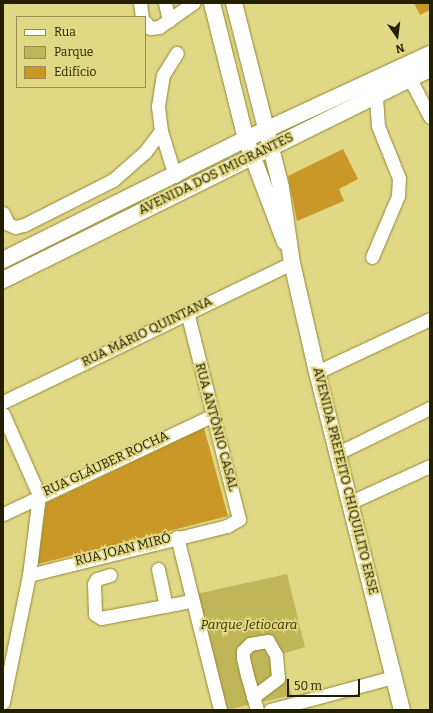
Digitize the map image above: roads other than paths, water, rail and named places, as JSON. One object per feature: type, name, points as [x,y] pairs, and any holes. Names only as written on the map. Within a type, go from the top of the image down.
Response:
[{"type":"main road","name":"AVENIDA PREFEITO CHIQUILITO ERSE","points":[[212,3],[246,138],[291,258]]},
{"type":"main road","name":"AVENIDA PREFEITO CHIQUILITO ERSE","points":[[234,3],[286,210],[291,258],[317,372],[351,502],[402,710]]},
{"type":"main road","name":"AVENIDA DOS IMIGRANTES","points":[[4,260],[175,176],[246,138],[269,139],[376,95],[430,54]]},
{"type":"main road","name":"AVENIDA DOS IMIGRANTES","points":[[8,278],[253,156],[269,139],[406,73],[430,69]]},
{"type":"main road","points":[[4,260],[8,278]]},
{"type":"street","points":[[140,3],[142,16]]},
{"type":"street","points":[[165,3],[169,21]]},
{"type":"street","points":[[146,23],[150,28],[169,21],[193,3]]},
{"type":"street","points":[[175,176],[161,131],[158,106],[163,75],[177,53]]},
{"type":"street","points":[[406,73],[430,117]]},
{"type":"street","points":[[372,257],[398,196],[399,178],[378,126],[376,95]]},
{"type":"street","points":[[3,213],[8,224],[15,227],[24,225],[113,180],[145,152],[161,131]]},
{"type":"street","name":"RUA MÁRIO QUINTANA","points":[[3,402],[187,312],[291,258]]},
{"type":"street","name":"RUA ANTÔNIO CASAL","points":[[187,312],[211,416],[239,514],[237,521],[218,528]]},
{"type":"street","points":[[317,372],[430,319]]},
{"type":"street","points":[[338,453],[430,408]]},
{"type":"street","points":[[3,414],[39,496],[29,575],[8,648],[3,702]]},
{"type":"street","name":"RUA GLÁUBER ROCHA","points":[[3,514],[211,416]]},
{"type":"street","points":[[351,502],[430,466]]},
{"type":"street","name":"RUA JOAN MIRÓ","points":[[29,575],[218,528]]},
{"type":"street","points":[[177,537],[191,601],[220,710]]},
{"type":"street","points":[[158,569],[166,606]]},
{"type":"street","points":[[110,575],[96,579],[94,584],[95,614],[101,618],[191,601]]},
{"type":"street","points":[[270,710],[393,677]]},
{"type":"street","points":[[253,697],[256,710]]},
{"type":"park label","name":"Parque Jetiocara","points":[[249,625]]}]
